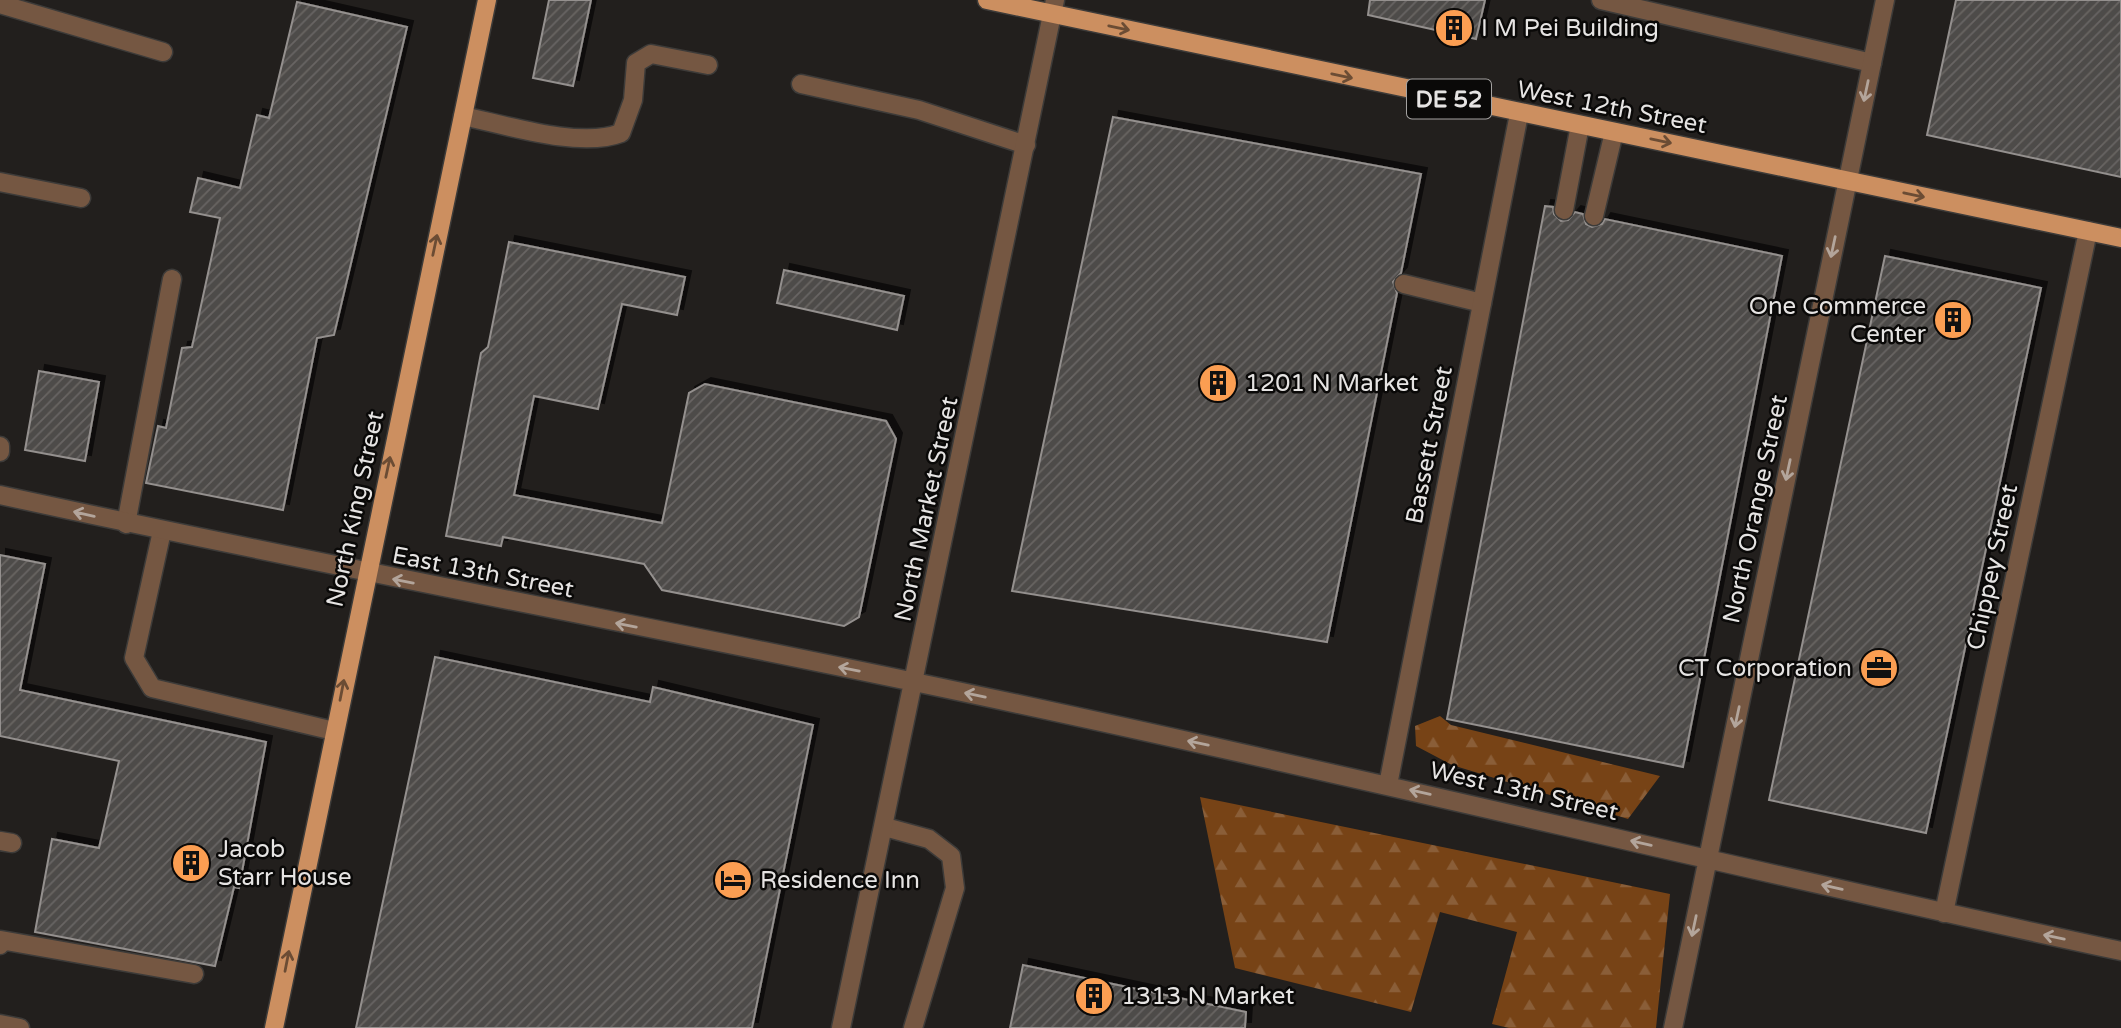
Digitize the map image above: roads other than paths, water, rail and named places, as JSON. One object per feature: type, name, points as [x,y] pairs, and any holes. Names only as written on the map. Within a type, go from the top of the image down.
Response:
[{"type":"main road","name":"North King Street","points":[[274,1028],[487,0]]},
{"type":"main road","name":"DE 52","points":[[986,0],[1054,7]]},
{"type":"main road","name":"West 12th Street","points":[[1054,7],[1519,114],[2121,238]]},
{"type":"street","points":[[1601,0],[1872,63]]},
{"type":"street","name":"North Orange Street","points":[[1673,1028],[1885,0]]},
{"type":"street","points":[[0,4],[163,52]]},
{"type":"street","name":"North Market Street","points":[[842,1028],[916,683],[1054,7]]},
{"type":"street","points":[[463,116],[544,133],[606,139],[621,133],[633,100],[636,62],[651,54],[708,65]]},
{"type":"street","points":[[801,84],[919,110],[1026,145]]},
{"type":"street","name":"Bassett Street","points":[[1388,785],[1519,114]]},
{"type":"street","points":[[1564,210],[1580,125]]},
{"type":"street","points":[[1594,216],[1614,132]]},
{"type":"street","points":[[0,182],[81,198]]},
{"type":"street","name":"Chippey Street","points":[[1944,913],[2088,231]]},
{"type":"street","points":[[126,523],[172,279]]},
{"type":"street","points":[[1404,284],[1482,303]]},
{"type":"street","points":[[0,446],[0,452]]},
{"type":"street","name":"East 13th Street","points":[[0,495],[366,574],[916,683]]},
{"type":"street","points":[[162,531],[134,658],[152,688],[334,731]]},
{"type":"street","name":"West 13th Street","points":[[916,683],[1388,785],[2121,951]]},
{"type":"street","points":[[885,827],[929,838],[951,856],[955,888],[913,1028]]},
{"type":"street","points":[[0,942],[194,974]]},
{"type":"street","points":[[0,1024],[20,1028]]},
{"type":"place","name":"I M Pei Building","points":[[1454,28]]},
{"type":"place","name":"One Commerce Center","points":[[1953,320]]},
{"type":"place","name":"1201 N Market","points":[[1218,383]]},
{"type":"place","name":"CT Corporation","points":[[1879,668]]},
{"type":"place","name":"Jacob Starr House","points":[[191,863]]},
{"type":"place","name":"Residence Inn","points":[[733,880]]},
{"type":"place","name":"1313 N Market","points":[[1094,996]]}]
